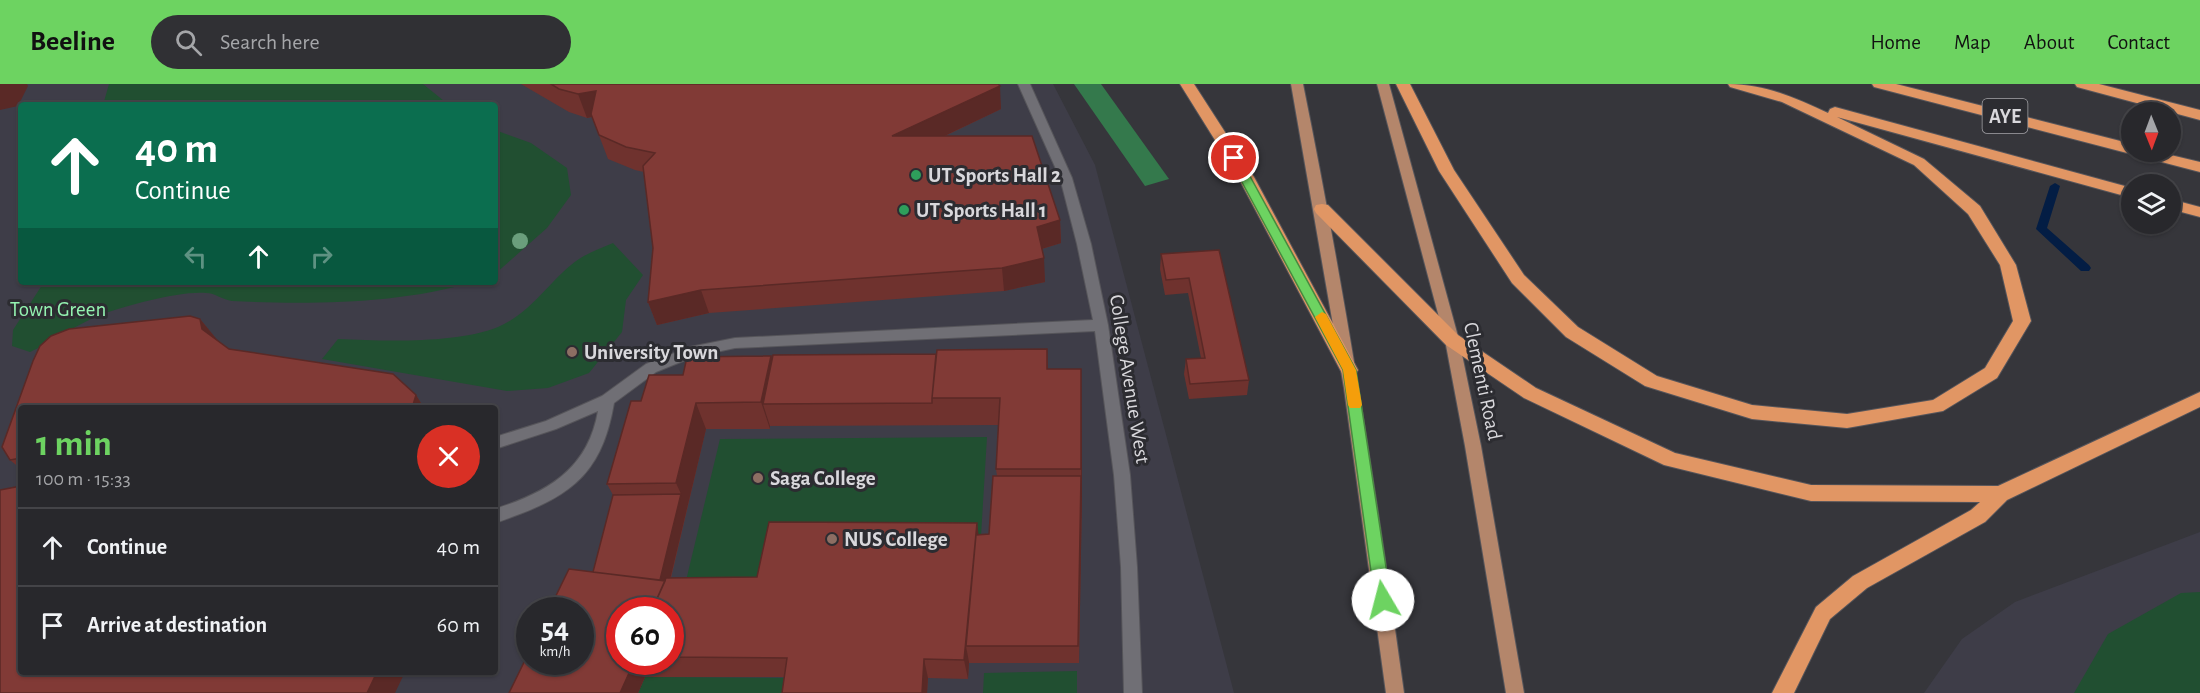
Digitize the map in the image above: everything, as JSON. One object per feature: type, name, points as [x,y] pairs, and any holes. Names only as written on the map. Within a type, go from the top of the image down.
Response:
[{"type":"highway","points":[[1187,84],[1246,177],[1349,370]]},
{"type":"highway","points":[[1403,84],[1447,171],[1518,279],[1572,332],[1651,381],[1752,412],[1847,421],[1936,406],[1991,373],[2022,321],[2008,265],[1974,210],[1919,162],[1786,99]]},
{"type":"highway","points":[[1735,84],[2121,190]]},
{"type":"highway","name":"AYE","points":[[1879,84],[2121,146]]},
{"type":"highway","points":[[2082,84],[2200,115]]},
{"type":"highway","points":[[2180,162],[2200,167]]},
{"type":"highway","points":[[2181,207],[2200,212]]},
{"type":"highway","points":[[1322,209],[1452,340],[1530,393],[1671,460],[1810,493],[2000,494]]},
{"type":"highway","points":[[1783,693],[1823,613],[1860,582],[1978,516],[2000,494],[2200,399]]},
{"type":"main road","points":[[1296,84],[1322,209],[1361,437],[1395,693]]},
{"type":"main road","name":"Clementi Road","points":[[1383,84],[1452,340],[1473,446],[1515,693]]},
{"type":"street","name":"College Avenue West","points":[[1024,84],[1066,178],[1084,244],[1101,325],[1122,475],[1129,567],[1133,693]]},
{"type":"street","points":[[498,442],[551,425],[607,400],[651,368],[690,352],[735,342],[1101,325]]},
{"type":"street","points":[[498,515],[522,507],[565,484],[595,448],[601,434],[607,400]]},
{"type":"shaded area","name":"University Town","points":[[0,84],[1053,84],[1095,165],[1234,693],[0,693]]},
{"type":"shaded area","points":[[2200,532],[2200,693],[1924,693],[1962,639],[2015,602]]},
{"type":"green space","points":[[109,84],[423,84],[445,102],[104,102]]},
{"type":"green space","points":[[1074,84],[1101,84],[1169,179],[1145,186]]},
{"type":"green space","points":[[498,131],[531,143],[567,168],[571,195],[547,228],[498,271]]},
{"type":"green space","points":[[613,243],[643,275],[626,300],[622,332],[589,373],[548,388],[507,391],[322,359],[338,339],[397,341],[441,339],[498,327],[532,304],[569,266]]},
{"type":"green space","name":"Town Green","points":[[42,285],[460,285],[385,299],[322,303],[232,301],[209,293],[168,296],[103,314],[30,352],[12,346],[13,330]]},
{"type":"green space","points":[[987,437],[981,536],[759,589],[684,589],[720,439]]},
{"type":"green space","points":[[2200,592],[2200,693],[2074,693],[2108,634],[2181,593]]},
{"type":"green space","points":[[1077,671],[1077,693],[983,693],[984,673]]},
{"type":"green space","points":[[645,677],[795,678],[793,693],[638,693]]},
{"type":"building","points":[[551,84],[998,84],[1000,86],[892,136],[1032,136],[1060,220],[1037,227],[1044,258],[1002,268],[701,290],[648,302],[653,248],[643,166],[655,153],[626,147],[599,135],[591,114],[596,91],[578,94],[559,89]]},
{"type":"building","points":[[1219,250],[1249,380],[1190,384],[1186,359],[1205,358],[1189,278],[1166,280],[1161,254]]},
{"type":"building","points":[[190,316],[200,319],[202,329],[229,349],[393,374],[416,395],[413,405],[18,405],[18,459],[10,460],[2,447],[33,361],[40,346],[51,336],[69,329]]},
{"type":"building","points":[[1047,349],[1047,369],[1081,369],[1081,469],[996,469],[1000,398],[932,398],[937,350]]},
{"type":"building","points":[[936,354],[932,403],[763,404],[773,355]]},
{"type":"building","points":[[771,356],[761,402],[696,403],[676,483],[607,484],[631,401],[641,401],[649,375],[683,375],[687,357]]},
{"type":"building","points":[[993,476],[1081,476],[1078,646],[966,646],[976,535],[989,534]]},
{"type":"building","points":[[18,487],[18,675],[376,675],[367,693],[0,693],[0,490]]},
{"type":"building","points":[[681,494],[660,580],[593,572],[613,495]]},
{"type":"building","points":[[769,522],[977,523],[964,660],[924,659],[922,693],[782,693],[787,658],[684,657],[684,597],[658,597],[666,578],[757,577]]},
{"type":"building","points":[[569,569],[665,581],[658,597],[606,597],[606,675],[628,675],[620,693],[509,693],[518,675],[594,675],[594,597],[555,597]]},
{"type":"waterway","points":[[2055,186],[2041,229],[2085,268]]},
{"type":"slow traffic","points":[[1322,317],[1349,370],[1355,405]]},
{"type":"place","name":"UT Sports Hall 2","points":[[916,175]]},
{"type":"place","name":"UT Sports Hall 1","points":[[904,210]]},
{"type":"place","name":"University Town","points":[[572,352]]},
{"type":"place","name":"Saga College","points":[[758,478]]},
{"type":"place","name":"NUS College","points":[[832,539]]},
{"type":"route","points":[[1234,158],[1310,294],[1349,370],[1361,437],[1383,600]]}]
